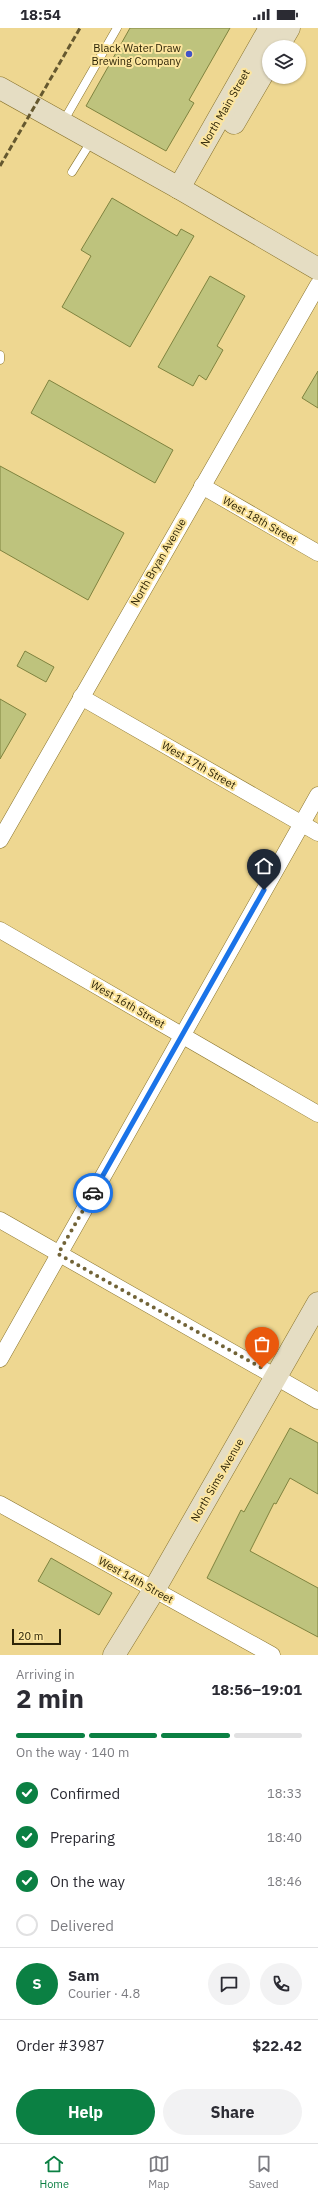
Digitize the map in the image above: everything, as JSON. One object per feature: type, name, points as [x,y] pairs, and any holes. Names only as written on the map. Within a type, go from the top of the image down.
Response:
[{"type":"street","name":"North Main Street","points":[[186,192],[270,28]]},
{"type":"street","points":[[282,40],[289,28]]},
{"type":"street","name":"North Main Street","points":[[186,192],[262,74]]},
{"type":"street","points":[[0,88],[186,192],[318,269]]},
{"type":"street","name":"North Bryan Avenue","points":[[0,840],[318,285]]},
{"type":"street","name":"West 18th Street","points":[[202,486],[318,554]]},
{"type":"street","name":"West 17th Street","points":[[81,697],[318,833]]},
{"type":"street","points":[[0,1359],[318,795]]},
{"type":"street","name":"West 16th Street","points":[[0,930],[318,1114]]},
{"type":"street","points":[[0,1220],[318,1401]]},
{"type":"street","name":"North Sims Avenue","points":[[114,1655],[154,1590],[318,1304]]},
{"type":"street","name":"West 14th Street","points":[[0,1504],[272,1655]]},
{"type":"lane","points":[[63,123],[117,28]]},
{"type":"lane","points":[[72,172],[92,139]]},
{"type":"lane","points":[[0,355],[0,360]]},
{"type":"building","points":[[130,28],[230,28],[189,100],[194,103],[166,151],[86,106]]},
{"type":"building","points":[[112,198],[177,236],[181,229],[194,236],[130,347],[62,307],[91,256],[81,250]]},
{"type":"building","points":[[210,276],[245,296],[217,346],[223,350],[206,380],[199,375],[193,386],[158,367]]},
{"type":"building","points":[[318,371],[318,408],[302,398]]},
{"type":"building","points":[[49,380],[173,450],[155,483],[31,413]]},
{"type":"building","points":[[0,466],[124,533],[88,600],[0,550]]},
{"type":"building","points":[[25,651],[54,667],[46,682],[17,666]]},
{"type":"building","points":[[0,699],[26,714],[0,759]]},
{"type":"building","points":[[290,1428],[318,1443],[318,1494],[290,1478],[276,1504],[274,1503],[250,1551],[318,1588],[318,1637],[207,1578],[241,1510],[244,1512]]},
{"type":"building","points":[[51,1558],[112,1593],[99,1615],[38,1581]]},
{"type":"railway","points":[[0,166],[80,28]]},
{"type":"way so far","points":[[93,1193],[58,1254],[262,1368]]},
{"type":"place","name":"Black Water Draw Brewing Company","points":[[189,54]]},
{"type":"route","points":[[93,1193],[264,890]]}]
